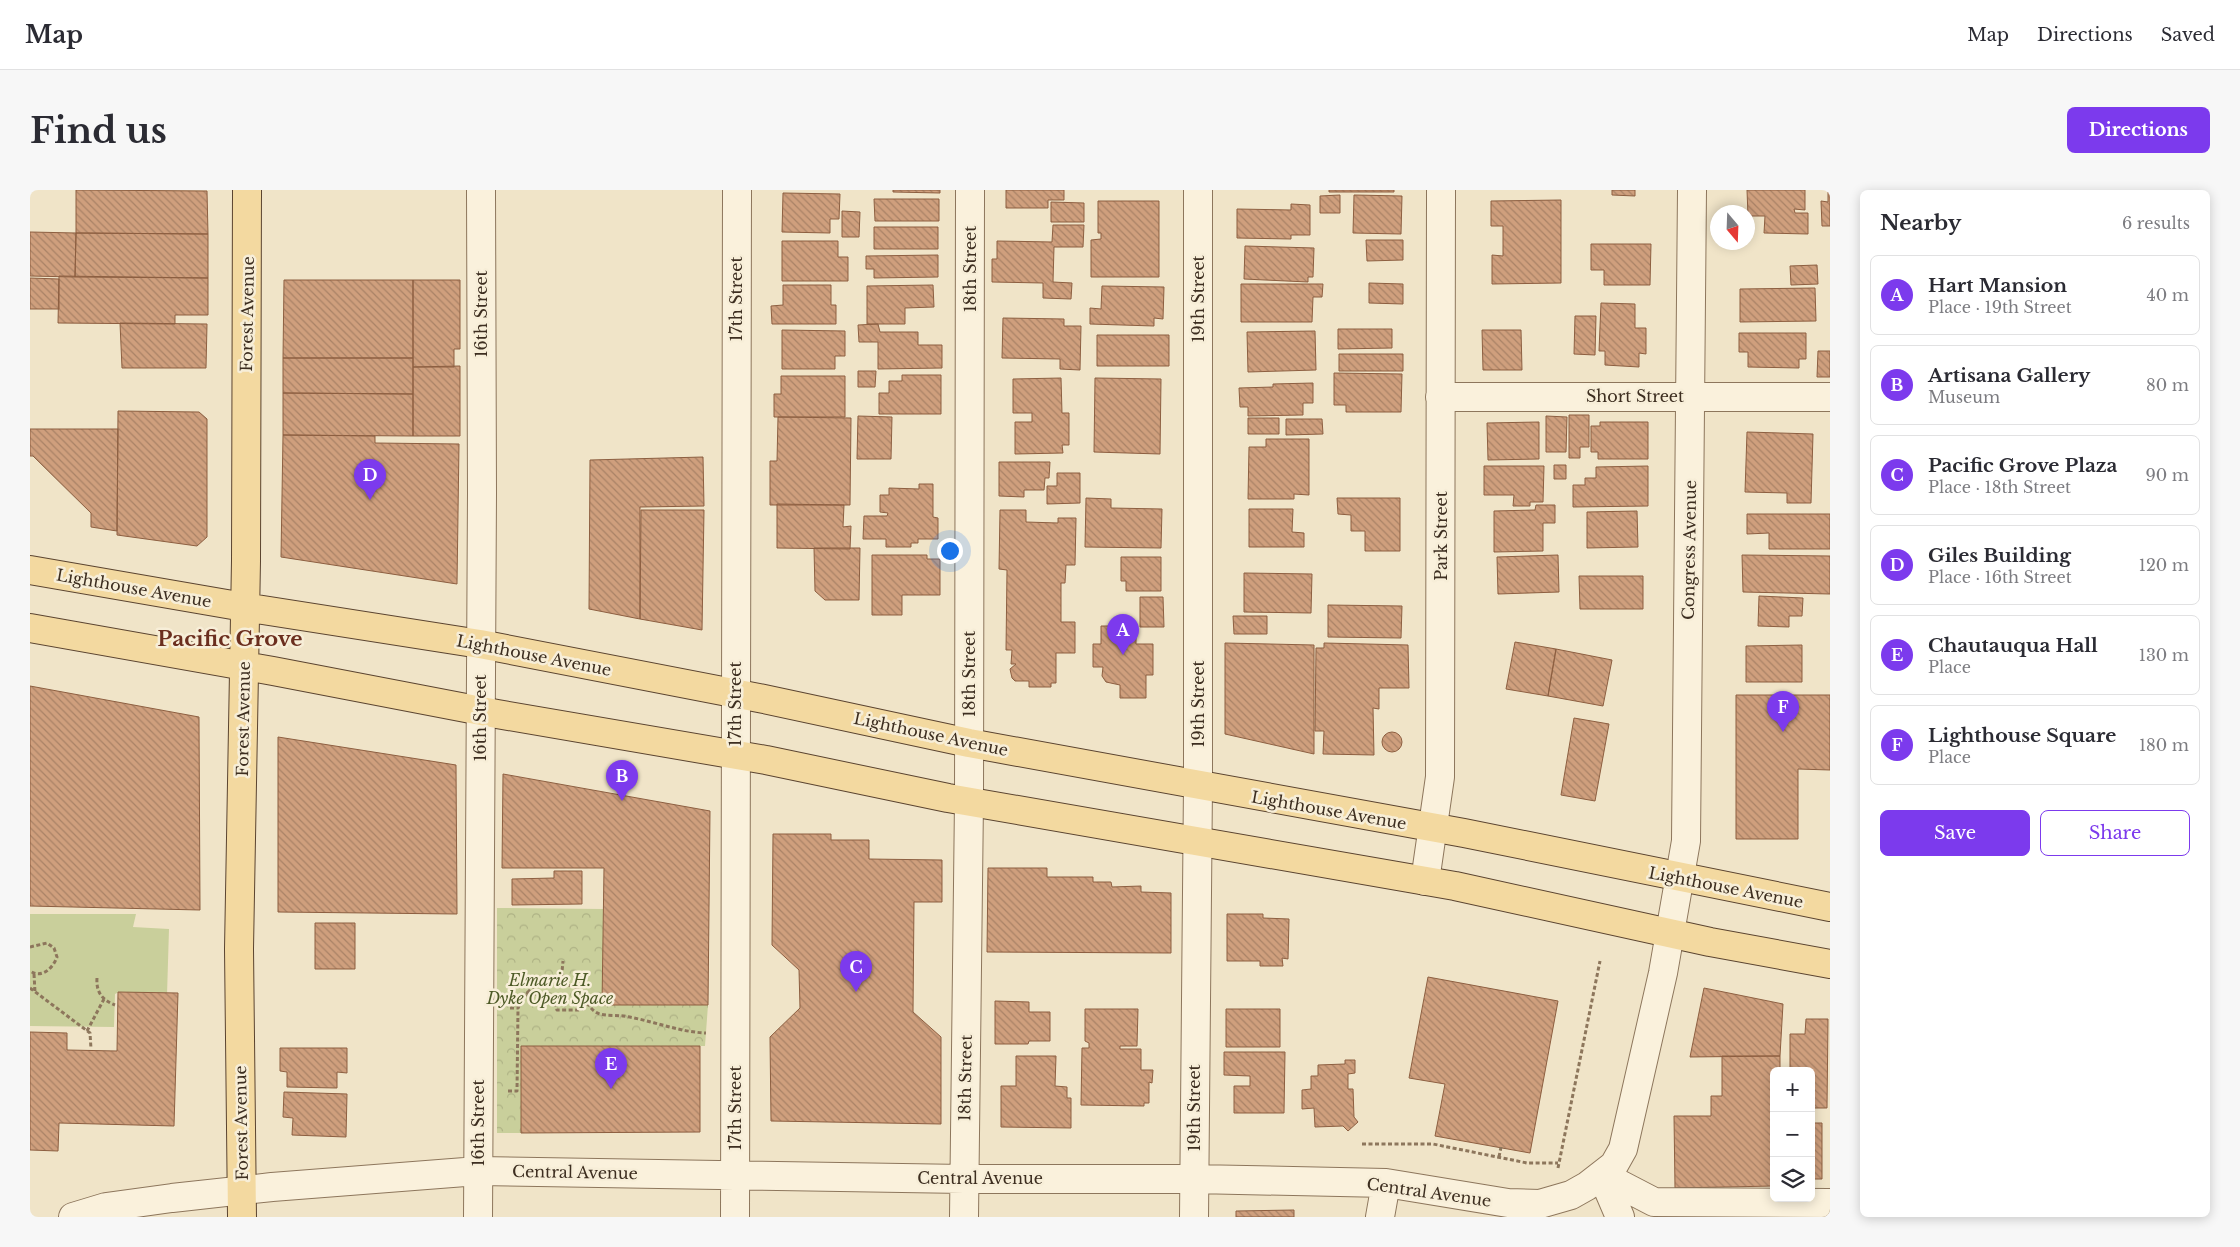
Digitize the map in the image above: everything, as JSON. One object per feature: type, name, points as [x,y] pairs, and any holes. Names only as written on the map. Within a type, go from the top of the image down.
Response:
[{"type":"main road","name":"Forest Avenue","points":[[242,1204],[238,949],[244,607],[247,190]]},
{"type":"main road","name":"Lighthouse Avenue","points":[[30,570],[244,607],[480,644],[735,694],[969,743],[1433,829],[1464,833],[1830,907]]},
{"type":"main road","points":[[30,628],[735,755],[969,801],[1425,882],[1672,922],[1830,964]]},
{"type":"street","name":"16th Street","points":[[478,1217],[481,190]]},
{"type":"street","name":"17th Street","points":[[735,1217],[737,190]]},
{"type":"street","name":"18th Street","points":[[964,1217],[969,801],[970,190]]},
{"type":"street","name":"19th Street","points":[[1194,1217],[1198,785],[1198,190]]},
{"type":"street","name":"Park Street","points":[[1425,882],[1440,777],[1441,190]]},
{"type":"street","name":"Congress Avenue","points":[[1672,922],[1686,841],[1692,190]]},
{"type":"street","name":"Short Street","points":[[1440,397],[1830,397]]},
{"type":"street","name":"Central Avenue","points":[[74,1217],[106,1207],[242,1204],[478,1171],[964,1179],[1194,1179],[1386,1183],[1508,1203],[1540,1204],[1571,1195],[1602,1175],[1614,1165],[1623,1149],[1672,922]]},
{"type":"street","points":[[1602,1175],[1654,1202],[1830,1203]]},
{"type":"street","points":[[1602,1175],[1620,1217]]},
{"type":"street","points":[[1380,1217],[1386,1183]]},
{"type":"path","points":[[30,948],[47,943],[54,948],[57,957],[50,970],[34,974]]},
{"type":"path","points":[[561,983],[563,961]]},
{"type":"path","points":[[1362,1144],[1433,1144],[1527,1163],[1558,1163],[1600,961]]},
{"type":"path","points":[[30,971],[34,974],[35,992]]},
{"type":"path","points":[[97,978],[96,987],[104,999],[115,1005]]},
{"type":"path","points":[[517,1090],[518,1008],[532,986],[542,982],[561,983],[576,988],[599,1014],[623,1016],[690,1031],[711,1033]]},
{"type":"path","points":[[30,988],[64,1011],[90,1033],[90,1049]]},
{"type":"path","points":[[526,993],[545,995],[554,1000],[557,1010],[581,1010],[587,1002]]},
{"type":"path","points":[[87,1031],[104,999]]},
{"type":"path","points":[[504,1008],[518,1008]]},
{"type":"path","points":[[1499,1158],[1501,1148]]},
{"type":"green space","name":"Elmarie H. Dyke Open Space","points":[[497,908],[603,909],[603,1005],[708,1005],[705,1046],[521,1046],[521,1133],[497,1133]]},
{"type":"green space","points":[[30,914],[136,914],[133,927],[169,929],[167,995],[119,992],[115,994],[114,1027],[30,1026]]},
{"type":"building","points":[[76,190],[207,191],[208,234],[76,233]]},
{"type":"building","points":[[893,190],[940,190],[940,193],[893,192]]},
{"type":"building","points":[[1006,190],[1064,190],[1064,200],[1048,200],[1048,208],[1006,208]]},
{"type":"building","points":[[1329,190],[1394,190],[1394,192],[1329,192]]},
{"type":"building","points":[[1612,190],[1635,190],[1635,196],[1612,195]]},
{"type":"building","points":[[1747,190],[1805,190],[1805,210],[1794,209],[1795,213],[1808,213],[1808,234],[1764,233],[1765,216],[1755,216],[1755,205],[1748,205]]},
{"type":"building","points":[[1828,190],[1830,190],[1830,226],[1822,226],[1821,201],[1828,202]]},
{"type":"building","points":[[783,193],[840,194],[839,219],[830,219],[830,233],[782,232]]},
{"type":"building","points":[[1340,195],[1340,213],[1320,213],[1320,196]]},
{"type":"building","points":[[1354,195],[1402,196],[1401,234],[1353,233]]},
{"type":"building","points":[[874,199],[939,199],[939,221],[875,221]]},
{"type":"building","points":[[1561,200],[1561,283],[1492,284],[1492,255],[1503,256],[1503,226],[1491,226],[1491,201]]},
{"type":"building","points":[[1098,201],[1159,201],[1159,277],[1091,277],[1091,240],[1101,239],[1101,233],[1098,233]]},
{"type":"building","points":[[1051,202],[1084,203],[1084,222],[1051,222]]},
{"type":"building","points":[[1291,204],[1310,205],[1310,235],[1291,235],[1291,239],[1237,238],[1237,209],[1291,210]]},
{"type":"building","points":[[842,211],[860,212],[859,237],[842,237]]},
{"type":"building","points":[[1053,225],[1084,225],[1083,247],[1054,247],[1053,282],[1072,283],[1071,299],[1043,298],[1043,283],[992,282],[992,259],[997,259],[997,241],[1052,242]]},
{"type":"building","points":[[874,227],[938,227],[938,249],[874,249]]},
{"type":"building","points":[[30,232],[76,233],[75,277],[30,276]]},
{"type":"building","points":[[76,233],[208,234],[208,278],[75,277]]},
{"type":"building","points":[[1366,240],[1403,240],[1403,260],[1367,261]]},
{"type":"building","points":[[782,241],[838,241],[838,257],[848,257],[848,281],[782,281]]},
{"type":"building","points":[[1591,244],[1651,244],[1650,285],[1604,285],[1604,270],[1591,270]]},
{"type":"building","points":[[1245,246],[1314,248],[1313,277],[1308,277],[1308,282],[1244,279]]},
{"type":"building","points":[[938,255],[938,277],[874,278],[874,269],[866,269],[866,256]]},
{"type":"building","points":[[1817,265],[1818,284],[1791,285],[1790,266]]},
{"type":"building","points":[[59,276],[208,278],[208,315],[175,315],[175,324],[58,323]]},
{"type":"building","points":[[30,278],[59,279],[59,309],[30,309]]},
{"type":"building","points":[[284,280],[413,280],[413,358],[283,358]]},
{"type":"building","points":[[413,280],[460,280],[460,349],[454,349],[454,367],[413,367]]},
{"type":"building","points":[[1369,283],[1403,284],[1403,304],[1369,303]]},
{"type":"building","points":[[1241,284],[1323,284],[1322,297],[1313,297],[1312,322],[1241,322]]},
{"type":"building","points":[[783,285],[831,285],[831,305],[836,305],[836,324],[772,324],[771,306],[783,305]]},
{"type":"building","points":[[933,285],[934,307],[905,308],[905,324],[867,324],[867,286]]},
{"type":"building","points":[[1102,286],[1164,287],[1163,319],[1154,318],[1154,326],[1090,324],[1090,308],[1101,309]]},
{"type":"building","points":[[1815,288],[1816,321],[1740,322],[1740,289]]},
{"type":"building","points":[[1601,303],[1635,304],[1635,328],[1646,328],[1646,354],[1639,353],[1639,367],[1605,365],[1605,351],[1599,351]]},
{"type":"building","points":[[1575,316],[1596,316],[1595,355],[1574,354]]},
{"type":"building","points":[[1003,318],[1064,319],[1064,326],[1081,326],[1080,370],[1060,369],[1060,359],[1002,358]]},
{"type":"building","points":[[120,323],[207,324],[206,368],[122,368]]},
{"type":"building","points":[[878,324],[880,332],[918,332],[918,345],[942,345],[942,368],[878,369],[878,342],[859,342],[858,325]]},
{"type":"building","points":[[1338,329],[1392,329],[1392,348],[1338,349]]},
{"type":"building","points":[[782,330],[845,331],[845,356],[835,356],[835,369],[782,369]]},
{"type":"building","points":[[1482,330],[1521,330],[1522,370],[1483,370]]},
{"type":"building","points":[[1315,331],[1316,370],[1248,372],[1247,332]]},
{"type":"building","points":[[1739,333],[1806,333],[1806,359],[1799,359],[1799,368],[1748,367],[1748,352],[1739,352]]},
{"type":"building","points":[[1097,335],[1169,335],[1169,366],[1097,366]]},
{"type":"building","points":[[1818,351],[1830,351],[1830,377],[1817,377]]},
{"type":"building","points":[[1339,354],[1403,354],[1403,371],[1339,371]]},
{"type":"building","points":[[283,358],[413,358],[413,394],[283,393]]},
{"type":"building","points":[[460,366],[460,436],[413,436],[413,367]]},
{"type":"building","points":[[858,371],[876,371],[875,387],[858,387]]},
{"type":"building","points":[[1334,373],[1402,374],[1401,412],[1346,412],[1346,405],[1334,405]]},
{"type":"building","points":[[902,375],[941,375],[941,414],[879,414],[879,393],[889,393],[889,381],[902,381]]},
{"type":"building","points":[[781,376],[845,376],[845,417],[774,417],[774,394],[781,394]]},
{"type":"building","points":[[1061,378],[1062,413],[1069,413],[1069,445],[1062,445],[1063,453],[1015,454],[1015,422],[1032,422],[1032,413],[1013,413],[1013,379]]},
{"type":"building","points":[[1095,378],[1161,379],[1160,454],[1094,452]]},
{"type":"building","points":[[1313,383],[1313,403],[1303,403],[1303,415],[1248,416],[1248,407],[1240,407],[1239,388],[1273,387],[1273,384]]},
{"type":"building","points":[[283,393],[413,394],[413,436],[283,435]]},
{"type":"building","points":[[118,411],[199,412],[207,419],[207,537],[197,546],[117,535]]},
{"type":"building","points":[[1569,415],[1589,415],[1589,447],[1580,447],[1580,458],[1569,458]]},
{"type":"building","points":[[858,416],[892,417],[891,459],[857,459]]},
{"type":"building","points":[[1546,416],[1567,417],[1566,452],[1546,452]]},
{"type":"building","points":[[778,417],[851,418],[850,505],[770,505],[770,461],[777,461]]},
{"type":"building","points":[[1248,418],[1279,418],[1279,434],[1248,434]]},
{"type":"building","points":[[1286,419],[1322,419],[1323,434],[1286,435]]},
{"type":"building","points":[[1539,422],[1539,459],[1488,460],[1487,423]]},
{"type":"building","points":[[1600,422],[1648,422],[1648,459],[1598,459],[1598,452],[1591,452],[1591,426],[1600,426]]},
{"type":"building","points":[[30,429],[118,429],[117,531],[91,527],[91,513],[33,456],[30,456]]},
{"type":"building","points":[[1747,432],[1813,434],[1811,503],[1787,503],[1787,493],[1745,492]]},
{"type":"building","points":[[283,435],[375,436],[375,443],[459,444],[457,584],[281,557]]},
{"type":"building","points":[[1266,439],[1309,439],[1309,495],[1294,494],[1294,499],[1248,499],[1249,447],[1266,447]]},
{"type":"building","points":[[703,457],[704,506],[640,507],[640,619],[589,609],[590,460]]},
{"type":"building","points":[[999,462],[1050,462],[1049,478],[1045,478],[1044,490],[1024,490],[1024,497],[999,496]]},
{"type":"building","points":[[1554,465],[1566,465],[1566,479],[1554,479]]},
{"type":"building","points":[[1484,466],[1544,466],[1543,502],[1530,502],[1530,506],[1513,506],[1514,495],[1484,495]]},
{"type":"building","points":[[1648,466],[1648,506],[1573,507],[1573,485],[1585,485],[1585,478],[1596,478],[1596,467]]},
{"type":"building","points":[[1057,473],[1080,473],[1080,503],[1047,504],[1047,486],[1057,486]]},
{"type":"building","points":[[919,484],[933,484],[933,517],[938,518],[938,539],[918,539],[918,543],[911,543],[911,547],[886,547],[886,539],[863,539],[864,516],[887,516],[888,513],[880,512],[880,495],[889,495],[889,488],[919,489]]},
{"type":"building","points":[[1086,498],[1111,499],[1111,508],[1162,509],[1161,548],[1085,547]]},
{"type":"building","points":[[1337,498],[1400,498],[1400,551],[1365,551],[1365,531],[1351,531],[1351,515],[1338,514]]},
{"type":"building","points":[[777,504],[844,505],[843,527],[851,526],[850,549],[777,548]]},
{"type":"building","points":[[1536,505],[1555,505],[1555,523],[1543,523],[1543,551],[1494,552],[1494,511],[1535,510]]},
{"type":"building","points":[[1249,509],[1293,509],[1292,532],[1304,533],[1304,547],[1249,547]]},
{"type":"building","points":[[641,510],[704,510],[702,630],[640,619]]},
{"type":"building","points":[[1000,510],[1026,510],[1026,522],[1058,523],[1058,518],[1076,518],[1075,565],[1066,565],[1065,583],[1061,583],[1061,622],[1075,622],[1075,653],[1056,653],[1056,683],[1051,683],[1051,687],[1029,687],[1029,681],[1015,681],[1012,678],[1010,669],[1016,664],[1011,664],[1012,650],[1006,650],[1007,570],[999,569]]},
{"type":"building","points":[[1637,511],[1638,547],[1587,548],[1587,512]]},
{"type":"building","points":[[1747,514],[1830,514],[1830,549],[1769,549],[1769,533],[1747,534]]},
{"type":"building","points":[[814,548],[860,548],[859,600],[825,600],[815,591]]},
{"type":"building","points":[[872,555],[927,555],[927,559],[940,559],[940,595],[902,595],[902,615],[872,615]]},
{"type":"building","points":[[1558,555],[1559,592],[1498,594],[1497,557]]},
{"type":"building","points":[[1742,555],[1830,556],[1830,594],[1743,592]]},
{"type":"building","points":[[1121,557],[1161,557],[1161,591],[1126,591],[1126,581],[1121,581]]},
{"type":"building","points":[[1244,573],[1312,574],[1311,613],[1244,612]]},
{"type":"building","points":[[1579,576],[1643,576],[1643,609],[1580,609]]},
{"type":"building","points":[[1759,596],[1803,598],[1802,616],[1789,616],[1789,627],[1758,626]]},
{"type":"building","points":[[1140,597],[1163,597],[1164,627],[1140,627]]},
{"type":"building","points":[[1328,605],[1402,606],[1401,638],[1328,637]]},
{"type":"building","points":[[1233,616],[1267,616],[1267,634],[1234,634]]},
{"type":"building","points":[[1101,626],[1136,626],[1136,644],[1153,644],[1153,675],[1146,675],[1146,698],[1120,698],[1120,685],[1106,682],[1102,676],[1103,667],[1093,667],[1093,644],[1101,644]]},
{"type":"building","points":[[1515,642],[1556,649],[1548,696],[1506,689]]},
{"type":"building","points":[[1225,643],[1314,645],[1314,754],[1225,734]]},
{"type":"building","points":[[1324,643],[1408,645],[1409,688],[1379,688],[1379,709],[1373,708],[1374,755],[1323,754],[1324,731],[1315,731],[1316,648],[1324,648]]},
{"type":"building","points":[[1802,645],[1802,682],[1746,682],[1746,646]]},
{"type":"building","points":[[1556,649],[1612,660],[1603,706],[1548,696]]},
{"type":"building","points":[[30,686],[199,717],[200,910],[30,906]]},
{"type":"building","points":[[1736,695],[1830,695],[1830,770],[1798,769],[1798,839],[1736,839]]},
{"type":"building","points":[[1574,718],[1609,724],[1595,801],[1561,795]]},
{"type":"building","points":[[1392,732],[1399,735],[1402,742],[1399,749],[1392,752],[1385,749],[1382,742],[1385,735]]},
{"type":"building","points":[[278,737],[456,765],[457,914],[278,912]]},
{"type":"building","points":[[503,774],[710,811],[708,1005],[602,1005],[604,868],[502,868]]},
{"type":"building","points":[[773,834],[831,834],[831,840],[869,840],[869,859],[942,860],[942,902],[914,902],[913,1012],[941,1037],[941,1124],[771,1121],[770,1037],[800,1008],[799,970],[772,945]]},
{"type":"building","points":[[988,868],[1047,868],[1047,877],[1093,877],[1093,882],[1111,882],[1112,887],[1141,886],[1141,892],[1171,893],[1171,953],[987,952]]},
{"type":"building","points":[[554,871],[582,871],[582,904],[512,905],[512,879],[554,878]]},
{"type":"building","points":[[1227,914],[1263,914],[1263,918],[1289,919],[1288,959],[1282,958],[1283,966],[1260,966],[1260,961],[1227,961]]},
{"type":"building","points":[[315,923],[355,923],[355,969],[315,969]]},
{"type":"building","points":[[1428,977],[1558,1001],[1530,1153],[1435,1136],[1445,1084],[1409,1078]]},
{"type":"building","points":[[1704,988],[1783,1004],[1780,1056],[1690,1057]]},
{"type":"building","points":[[118,992],[178,993],[174,1126],[59,1123],[58,1151],[30,1150],[30,1032],[67,1033],[67,1050],[117,1051]]},
{"type":"building","points":[[995,1001],[1029,1002],[1029,1012],[1050,1012],[1050,1041],[1029,1041],[1028,1044],[995,1044]]},
{"type":"building","points":[[1085,1009],[1138,1009],[1137,1046],[1120,1046],[1120,1049],[1141,1049],[1141,1070],[1153,1070],[1152,1083],[1149,1082],[1149,1103],[1144,1103],[1144,1106],[1081,1105],[1082,1048],[1089,1048],[1089,1043],[1085,1041]]},
{"type":"building","points":[[1226,1009],[1280,1009],[1280,1047],[1226,1047]]},
{"type":"building","points":[[1806,1019],[1828,1019],[1827,1108],[1815,1108],[1815,1067],[1790,1067],[1790,1034],[1805,1034]]},
{"type":"building","points":[[521,1046],[700,1046],[700,1132],[521,1133]]},
{"type":"building","points":[[280,1048],[347,1048],[347,1073],[337,1072],[337,1088],[287,1087],[287,1072],[280,1071]]},
{"type":"building","points":[[1224,1052],[1285,1052],[1284,1113],[1234,1113],[1234,1086],[1250,1086],[1250,1076],[1224,1075]]},
{"type":"building","points":[[1016,1056],[1056,1056],[1055,1086],[1067,1087],[1067,1098],[1071,1098],[1071,1128],[1001,1127],[1001,1086],[1016,1086]]},
{"type":"building","points":[[1722,1056],[1780,1056],[1780,1067],[1770,1067],[1770,1186],[1675,1188],[1674,1116],[1711,1116],[1711,1096],[1722,1096]]},
{"type":"building","points":[[1345,1060],[1355,1060],[1355,1073],[1348,1074],[1348,1089],[1353,1089],[1354,1117],[1358,1122],[1348,1131],[1343,1126],[1315,1127],[1314,1108],[1302,1109],[1302,1090],[1311,1089],[1311,1076],[1318,1076],[1318,1065],[1345,1064]]},
{"type":"building","points":[[284,1092],[347,1094],[346,1137],[292,1135],[293,1118],[283,1117]]},
{"type":"building","points":[[1815,1123],[1822,1123],[1822,1179],[1815,1179]]},
{"type":"building","points":[[1294,1210],[1294,1217],[1236,1217],[1236,1211]]},
{"type":"place","name":"Giles Building","points":[[370,500]]},
{"type":"place","name":"Hart Mansion","points":[[1123,655]]},
{"type":"place","name":"Lighthouse Square","points":[[1783,732]]},
{"type":"place","name":"Artisana Gallery","points":[[622,801]]},
{"type":"place","name":"Pacific Grove Plaza","points":[[856,992]]},
{"type":"place","name":"Chautauqua Hall","points":[[611,1089]]},
{"type":"district","name":"Pacific Grove","points":[[230,639]]}]
